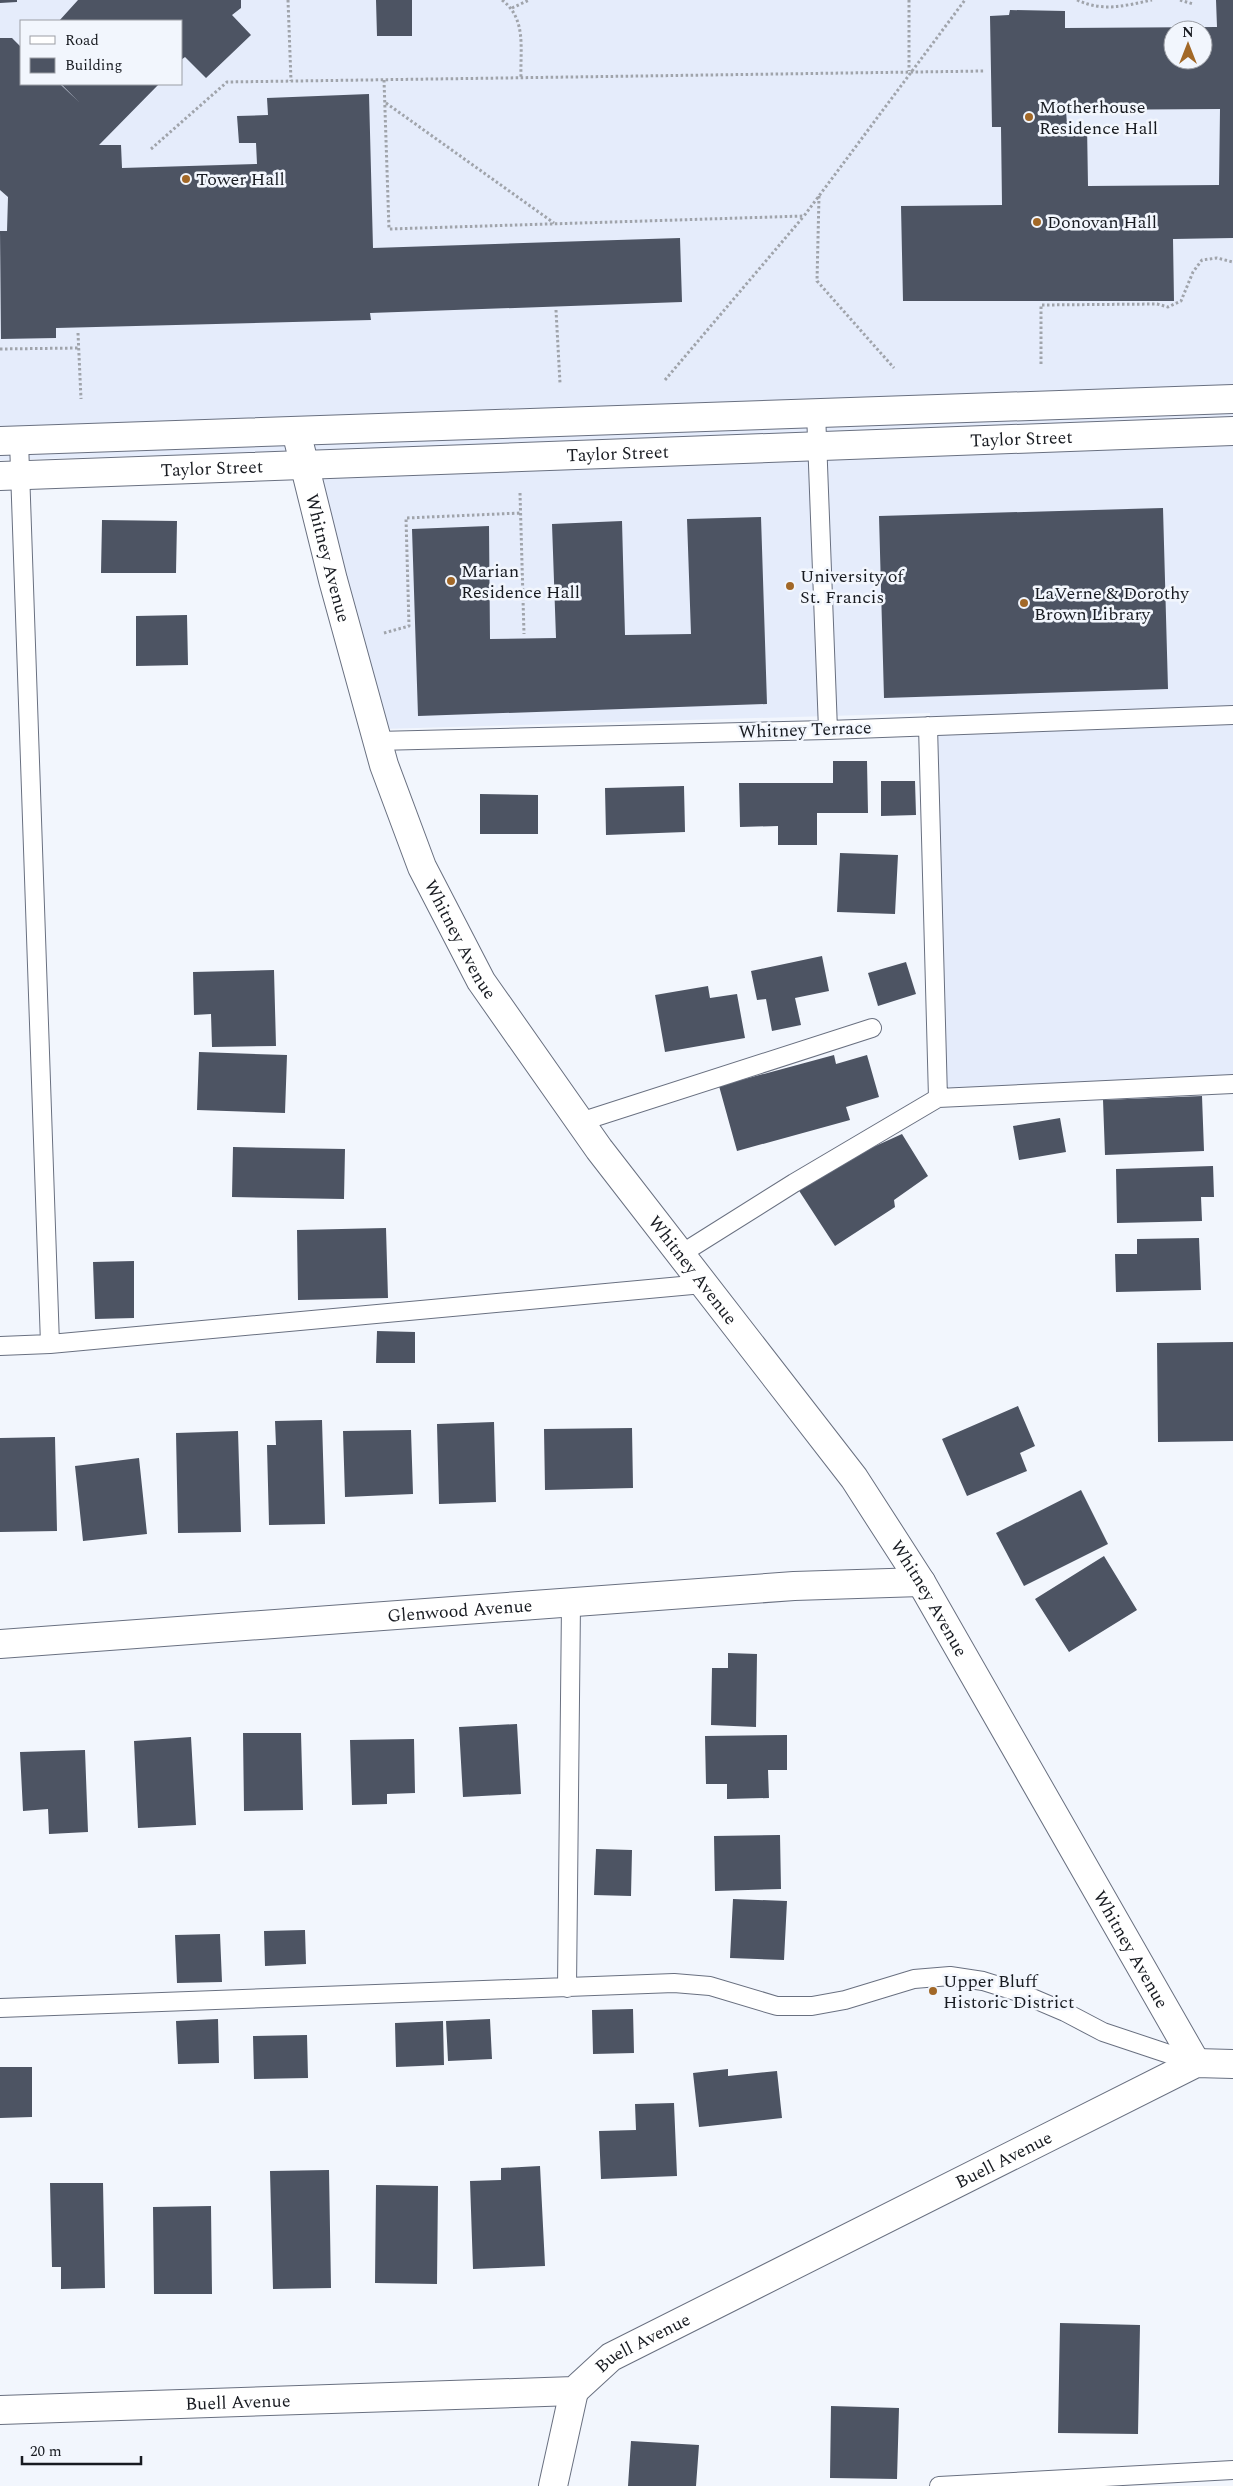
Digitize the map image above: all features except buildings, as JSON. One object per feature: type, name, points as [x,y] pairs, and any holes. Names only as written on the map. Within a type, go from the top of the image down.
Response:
[{"type":"street","name":"Taylor Street","points":[[9,441],[1233,399]]},
{"type":"street","name":"Taylor Street","points":[[10,476],[1233,431]]},
{"type":"street","name":"Whitney Avenue","points":[[296,432],[377,741],[422,867],[481,981],[580,1122],[854,1478],[921,1582],[1196,2063]]},
{"type":"street","name":"Glenwood Avenue","points":[[0,1644],[794,1586],[921,1582]]},
{"type":"street","name":"Buell Avenue","points":[[0,2410],[574,2391],[611,2357],[1196,2063],[1233,2064]]},
{"type":"street","points":[[553,2486],[574,2391]]},
{"type":"lane","points":[[816,412],[828,730]]},
{"type":"lane","points":[[9,441],[50,1344]]},
{"type":"lane","name":"Whitney Terrace","points":[[377,741],[828,730],[1233,715]]},
{"type":"lane","points":[[928,726],[938,1098]]},
{"type":"lane","points":[[580,1122],[872,1028]]},
{"type":"lane","points":[[681,1254],[794,1183],[938,1098],[1233,1084]]},
{"type":"lane","points":[[0,1346],[50,1344],[704,1284]]},
{"type":"lane","points":[[567,1988],[571,1603]]},
{"type":"lane","points":[[0,2008],[674,1983],[701,1985],[744,1994],[777,2006],[812,2006],[844,2000],[914,1979],[950,1976],[983,1981],[1018,1992],[1065,2012],[1103,2032],[1196,2063]]},
{"type":"lane","points":[[939,2486],[1233,2470]]},
{"type":"path","points":[[288,0],[291,81]]},
{"type":"path","points":[[502,0],[512,8],[519,20],[521,78]]},
{"type":"path","points":[[512,8],[529,0]]},
{"type":"path","points":[[909,0],[909,72]]},
{"type":"path","points":[[664,380],[804,216],[909,72],[965,0]]},
{"type":"path","points":[[1077,0],[1092,7],[1104,9],[1152,0]]},
{"type":"path","points":[[1118,0],[1118,6]]},
{"type":"path","points":[[1180,0],[1193,4]]},
{"type":"path","points":[[151,149],[227,82],[984,70]]},
{"type":"path","points":[[384,80],[389,229],[804,216]]},
{"type":"path","points":[[386,103],[554,223]]},
{"type":"path","points":[[819,195],[817,280],[894,368]]},
{"type":"path","points":[[1041,364],[1041,305],[1157,304],[1168,307],[1181,301],[1193,272],[1202,260],[1217,258],[1233,262]]},
{"type":"path","points":[[556,310],[560,383]]},
{"type":"path","points":[[78,333],[81,399]]},
{"type":"path","points":[[0,349],[79,348]]},
{"type":"path","points":[[520,493],[524,634]]},
{"type":"path","points":[[381,634],[409,626],[406,518],[521,514]]},
{"type":"shaded area","name":"University of St. Francis","points":[[0,0],[1233,0],[1233,1079],[940,1093],[930,713],[383,729],[312,451],[0,460]]},
{"type":"place","name":"Motherhouse Residence Hall","points":[[1029,117]]},
{"type":"place","name":"Tower Hall","points":[[186,179]]},
{"type":"place","name":"Donovan Hall","points":[[1037,222]]},
{"type":"place","name":"Marian Residence Hall","points":[[451,581]]},
{"type":"place","name":"University of St. Francis","points":[[790,586]]},
{"type":"place","name":"LaVerne & Dorothy Brown Library","points":[[1024,603]]},
{"type":"place","name":"Upper Bluff Historic District","points":[[933,1991]]}]
